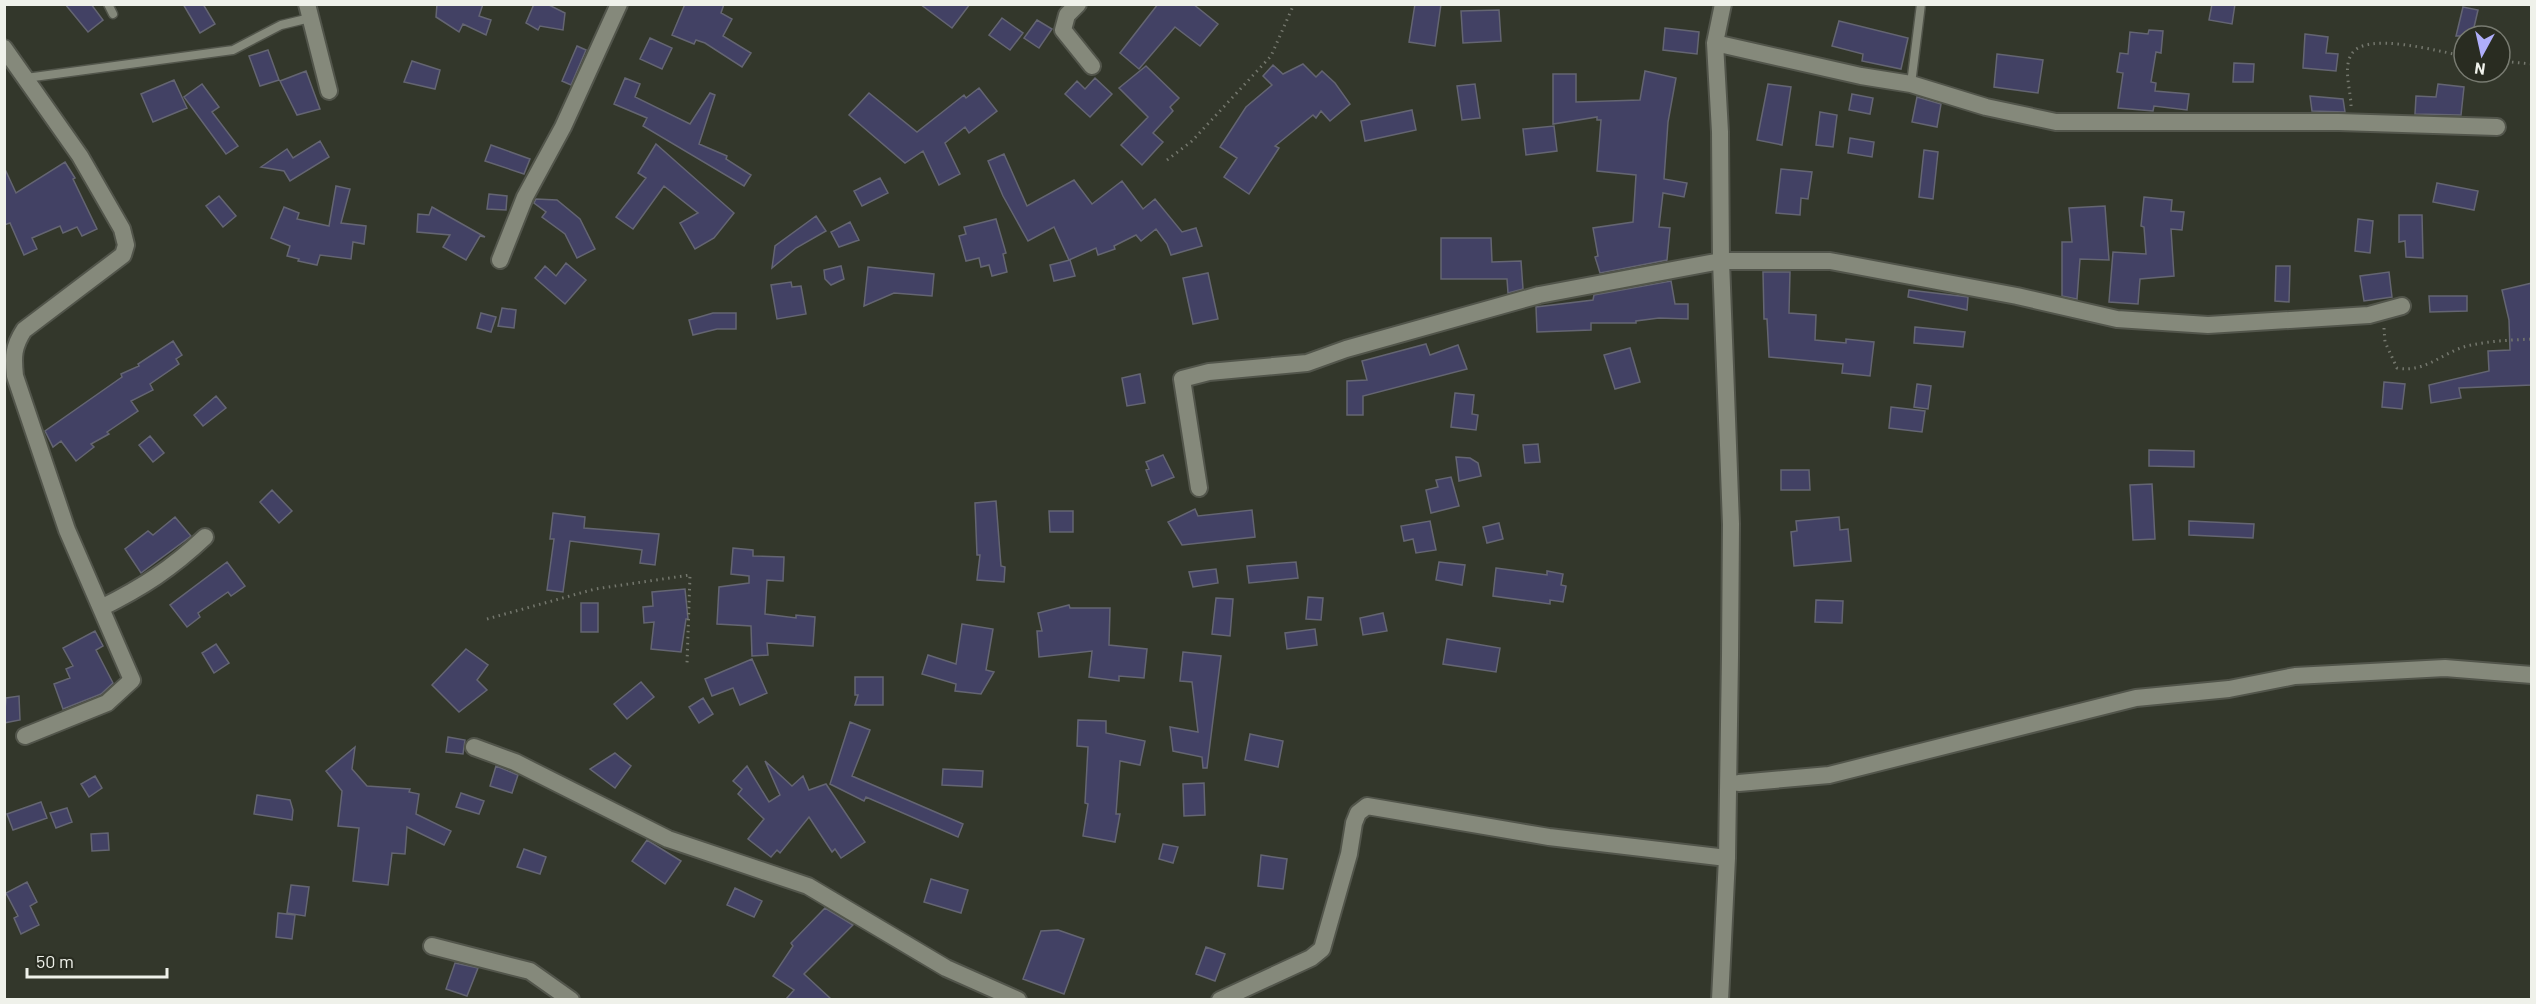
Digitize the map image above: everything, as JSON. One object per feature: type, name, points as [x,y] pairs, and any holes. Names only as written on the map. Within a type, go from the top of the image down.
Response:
[{"type":"street","points":[[500,260],[525,197],[563,127],[619,4]]},
{"type":"street","points":[[1078,4],[1067,15],[1063,30],[1092,66]]},
{"type":"street","points":[[1720,999],[1727,858],[1731,524],[1721,261],[1720,132],[1714,43],[1723,4]]},
{"type":"street","points":[[309,11],[329,91]]},
{"type":"street","points":[[1714,43],[1861,76],[1911,84],[1986,107],[2056,122],[2339,122],[2498,127]]},
{"type":"street","points":[[4,48],[80,156],[122,229],[126,245],[123,255],[24,330],[13,347],[15,376],[67,530],[132,680],[107,703],[25,736]]},
{"type":"street","points":[[1199,488],[1182,379],[1209,372],[1307,363],[1346,349],[1539,295],[1721,261],[1830,261],[2017,296],[2117,319],[2208,325],[2369,315],[2402,306]]},
{"type":"street","points":[[101,608],[145,586],[171,568],[204,537]]},
{"type":"street","points":[[1738,783],[1829,775],[2136,698],[2229,689],[2307,676],[2445,668],[2532,675]]},
{"type":"street","points":[[474,747],[515,762],[668,839],[808,886],[946,968],[1018,999]]},
{"type":"street","points":[[1220,999],[1311,958],[1322,950],[1349,854],[1354,823],[1358,813],[1367,806],[1549,837],[1727,858]]},
{"type":"street","points":[[432,946],[530,971],[571,999]]},
{"type":"lane","points":[[108,4],[113,14]]},
{"type":"lane","points":[[1911,84],[1921,4]]},
{"type":"lane","points":[[26,78],[232,50],[309,11]]},
{"type":"path","points":[[1167,160],[1192,141],[1271,56],[1294,4]]},
{"type":"path","points":[[2339,122],[2351,106],[2348,63],[2352,53],[2360,46],[2373,42],[2452,54]]},
{"type":"path","points":[[2512,62],[2532,64]]},
{"type":"path","points":[[2381,311],[2385,342],[2397,368],[2409,370],[2420,367],[2443,359],[2465,347],[2532,339]]},
{"type":"path","points":[[487,619],[596,589],[690,575],[687,663]]},
{"type":"building","points":[[65,4],[91,4],[103,20],[88,32]]},
{"type":"building","points":[[183,4],[203,4],[215,24],[200,33]]},
{"type":"building","points":[[437,4],[483,4],[479,16],[491,20],[486,35],[463,24],[459,32],[436,17]]},
{"type":"building","points":[[534,4],[547,4],[565,13],[563,30],[540,26],[538,30],[526,23]]},
{"type":"building","points":[[685,4],[724,4],[721,13],[732,19],[723,36],[751,53],[742,67],[705,43],[696,40],[694,44],[672,35]]},
{"type":"building","points":[[920,4],[970,4],[952,28]]},
{"type":"building","points":[[1158,4],[1193,4],[1218,24],[1200,46],[1175,27],[1139,69],[1120,53]]},
{"type":"building","points":[[1415,4],[1441,4],[1435,46],[1409,42]]},
{"type":"building","points":[[2212,4],[2235,4],[2232,24],[2209,20]]},
{"type":"building","points":[[2463,7],[2478,10],[2475,24],[2459,24]]},
{"type":"building","points":[[1499,10],[1501,41],[1463,43],[1461,11]]},
{"type":"building","points":[[1002,18],[1023,33],[1010,50],[989,35]]},
{"type":"building","points":[[1037,20],[1052,29],[1039,48],[1024,38]]},
{"type":"building","points":[[1839,21],[1908,38],[1901,69],[1862,61],[1863,54],[1832,46]]},
{"type":"building","points":[[1665,28],[1699,32],[1697,54],[1663,50]]},
{"type":"building","points":[[2149,30],[2163,31],[2161,53],[2156,52],[2151,82],[2156,83],[2155,91],[2189,94],[2187,110],[2154,106],[2153,111],[2118,108],[2123,73],[2117,72],[2120,53],[2128,54],[2130,32],[2148,34]]},
{"type":"building","points":[[2305,34],[2328,37],[2326,53],[2338,54],[2336,71],[2303,68]]},
{"type":"building","points":[[650,38],[672,48],[662,69],[640,59]]},
{"type":"building","points":[[577,46],[586,50],[571,85],[562,81]]},
{"type":"building","points":[[268,50],[279,80],[260,86],[249,56]]},
{"type":"building","points":[[1997,54],[2043,60],[2038,93],[1994,87]]},
{"type":"building","points":[[412,61],[440,70],[435,89],[404,82]]},
{"type":"building","points":[[2234,63],[2254,64],[2253,82],[2233,82]]},
{"type":"building","points":[[1303,64],[1316,77],[1322,71],[1335,83],[1350,104],[1330,121],[1321,111],[1316,118],[1313,115],[1275,146],[1279,148],[1249,194],[1224,177],[1237,158],[1220,147],[1246,107],[1272,85],[1263,76],[1273,65],[1283,74]]},
{"type":"building","points":[[1146,66],[1179,98],[1170,107],[1173,111],[1153,133],[1163,142],[1142,165],[1121,145],[1148,117],[1119,88]]},
{"type":"building","points":[[306,71],[320,109],[297,115],[280,81]]},
{"type":"building","points":[[1645,71],[1676,78],[1668,122],[1664,179],[1687,183],[1684,197],[1663,193],[1659,227],[1670,228],[1667,260],[1600,273],[1595,257],[1598,256],[1593,228],[1633,222],[1636,175],[1597,171],[1601,120],[1597,120],[1597,117],[1553,124],[1553,74],[1576,74],[1576,102],[1640,100]]},
{"type":"building","points":[[625,78],[640,84],[635,97],[690,124],[710,93],[715,95],[699,144],[727,156],[726,159],[751,175],[744,186],[643,126],[647,118],[614,104]]},
{"type":"building","points":[[1095,78],[1112,94],[1090,117],[1065,94],[1077,81],[1085,89]]},
{"type":"building","points":[[174,80],[187,108],[153,122],[141,94]]},
{"type":"building","points":[[202,84],[219,107],[212,112],[238,146],[226,154],[184,97]]},
{"type":"building","points":[[1475,84],[1480,118],[1462,120],[1457,86]]},
{"type":"building","points":[[1768,84],[1791,87],[1782,145],[1757,140]]},
{"type":"building","points":[[2438,84],[2464,87],[2461,115],[2415,114],[2416,96],[2436,97]]},
{"type":"building","points":[[979,88],[997,111],[969,133],[965,127],[945,143],[960,174],[939,185],[923,151],[905,163],[849,115],[869,93],[917,132],[964,95],[966,98]]},
{"type":"building","points":[[1852,94],[1873,98],[1870,114],[1849,110]]},
{"type":"building","points":[[2310,96],[2343,99],[2345,112],[2312,111]]},
{"type":"building","points":[[1917,97],[1941,104],[1937,127],[1912,122]]},
{"type":"building","points":[[1412,110],[1416,130],[1365,141],[1361,121]]},
{"type":"building","points":[[1820,112],[1837,115],[1833,147],[1816,145]]},
{"type":"building","points":[[1554,126],[1557,151],[1526,155],[1523,129]]},
{"type":"building","points":[[1850,138],[1874,142],[1872,157],[1848,153]]},
{"type":"building","points":[[320,141],[329,157],[290,181],[284,171],[261,167],[287,149],[293,158]]},
{"type":"building","points":[[656,144],[734,213],[714,238],[695,249],[680,223],[698,213],[664,186],[633,229],[616,217],[646,178],[638,173]]},
{"type":"building","points":[[491,145],[530,159],[524,174],[485,161]]},
{"type":"building","points":[[1924,150],[1938,152],[1933,199],[1919,197]]},
{"type":"building","points":[[1004,154],[1027,206],[1074,180],[1092,204],[1122,181],[1143,209],[1155,199],[1182,232],[1196,228],[1202,246],[1171,255],[1167,244],[1156,229],[1141,241],[1136,235],[1114,246],[1115,249],[1098,255],[1096,248],[1069,260],[1054,227],[1028,241],[1003,196],[988,161]]},
{"type":"building","points":[[65,162],[75,178],[73,179],[97,229],[82,236],[77,227],[63,233],[60,226],[32,238],[37,249],[24,255],[10,223],[4,225],[4,167],[16,193]]},
{"type":"building","points":[[1781,169],[1812,172],[1808,199],[1801,198],[1800,215],[1776,213]]},
{"type":"building","points":[[880,178],[888,193],[862,206],[854,191]]},
{"type":"building","points":[[2437,183],[2478,191],[2474,210],[2433,202]]},
{"type":"building","points":[[336,186],[350,189],[341,223],[366,226],[364,244],[353,242],[351,259],[320,255],[317,265],[287,256],[290,246],[271,238],[284,207],[299,213],[297,219],[329,226]]},
{"type":"building","points":[[489,194],[507,196],[506,210],[487,209]]},
{"type":"building","points":[[219,196],[236,216],[223,227],[206,206]]},
{"type":"building","points":[[2144,197],[2172,200],[2171,211],[2184,212],[2182,230],[2171,229],[2174,276],[2140,279],[2138,304],[2109,302],[2113,252],[2146,254],[2144,227],[2141,226]]},
{"type":"building","points":[[536,199],[557,200],[580,219],[595,249],[577,258],[565,234],[542,217],[546,212],[534,203]]},
{"type":"building","points":[[2105,206],[2109,260],[2080,259],[2077,299],[2062,296],[2062,242],[2072,242],[2069,208]]},
{"type":"building","points":[[432,207],[485,237],[480,236],[466,260],[443,247],[450,235],[417,232],[418,214],[429,215]]},
{"type":"building","points":[[2399,215],[2422,215],[2423,258],[2406,257],[2405,241],[2399,242]]},
{"type":"building","points":[[816,216],[826,231],[796,248],[772,268],[775,246]]},
{"type":"building","points":[[996,219],[1006,253],[1003,254],[1007,272],[992,276],[989,265],[981,267],[979,258],[966,261],[959,236],[966,234],[964,227]]},
{"type":"building","points":[[2358,219],[2373,221],[2370,253],[2355,251]]},
{"type":"building","points":[[850,222],[859,240],[839,247],[831,232]]},
{"type":"building","points":[[1441,238],[1491,238],[1492,262],[1521,261],[1523,289],[1508,293],[1507,279],[1441,279]]},
{"type":"building","points":[[1070,260],[1075,276],[1054,281],[1050,265]]},
{"type":"building","points":[[566,263],[586,280],[565,304],[535,278],[545,266],[556,276]]},
{"type":"building","points":[[841,266],[844,279],[831,285],[825,279],[824,270]]},
{"type":"building","points":[[2276,266],[2290,266],[2289,302],[2275,301]]},
{"type":"building","points":[[868,267],[934,274],[932,296],[894,293],[864,306]]},
{"type":"building","points":[[1763,272],[1790,272],[1789,313],[1816,315],[1815,340],[1846,343],[1846,339],[1874,342],[1870,376],[1842,373],[1843,364],[1769,357],[1767,319],[1764,319]]},
{"type":"building","points":[[2389,272],[2392,297],[2364,301],[2360,276]]},
{"type":"building","points":[[1208,273],[1218,319],[1193,324],[1183,278]]},
{"type":"building","points":[[1671,281],[1675,304],[1688,304],[1688,319],[1659,318],[1636,321],[1636,323],[1591,323],[1591,330],[1537,332],[1536,307],[1593,300],[1594,295]]},
{"type":"building","points":[[791,282],[792,287],[801,286],[806,314],[777,319],[771,285]]},
{"type":"building","points":[[2532,283],[2532,385],[2459,388],[2461,398],[2431,403],[2429,385],[2489,371],[2488,351],[2510,350],[2509,320],[2502,290]]},
{"type":"building","points":[[1909,290],[1968,297],[1967,310],[1908,297]]},
{"type":"building","points":[[2429,296],[2467,296],[2467,311],[2430,312]]},
{"type":"building","points":[[502,308],[516,310],[514,328],[498,326]]},
{"type":"building","points":[[481,313],[496,317],[491,332],[477,328]]},
{"type":"building","points":[[713,313],[736,313],[736,329],[717,329],[693,335],[689,320]]},
{"type":"building","points":[[1915,327],[1965,332],[1963,347],[1914,343]]},
{"type":"building","points":[[173,341],[182,355],[176,359],[179,364],[150,384],[153,390],[131,401],[138,411],[107,432],[109,434],[91,444],[94,447],[76,461],[61,441],[53,447],[45,431],[122,377],[121,374],[139,366],[138,364]]},
{"type":"building","points":[[1426,344],[1430,355],[1458,345],[1467,369],[1363,396],[1363,415],[1347,415],[1347,381],[1367,380],[1362,361]]},
{"type":"building","points":[[1630,348],[1640,382],[1615,389],[1604,355]]},
{"type":"building","points":[[1140,374],[1145,403],[1127,406],[1122,378]]},
{"type":"building","points":[[2384,382],[2405,384],[2402,409],[2382,407]]},
{"type":"building","points":[[1917,384],[1931,386],[1928,409],[1914,407]]},
{"type":"building","points":[[1455,393],[1474,395],[1472,414],[1478,415],[1476,430],[1451,427]]},
{"type":"building","points":[[216,396],[226,408],[203,426],[194,415]]},
{"type":"building","points":[[1891,407],[1925,411],[1922,432],[1889,428]]},
{"type":"building","points":[[150,436],[164,453],[153,462],[139,445]]},
{"type":"building","points":[[1538,444],[1540,462],[1525,463],[1523,445]]},
{"type":"building","points":[[2149,450],[2194,451],[2194,467],[2149,466]]},
{"type":"building","points":[[1163,455],[1174,477],[1152,486],[1146,470],[1149,469],[1146,462]]},
{"type":"building","points":[[1456,457],[1470,458],[1478,463],[1481,476],[1459,481]]},
{"type":"building","points":[[1781,470],[1809,470],[1810,490],[1781,490]]},
{"type":"building","points":[[1451,477],[1459,506],[1431,513],[1426,490],[1438,487],[1436,480]]},
{"type":"building","points":[[2152,484],[2155,539],[2133,540],[2130,485]]},
{"type":"building","points":[[272,490],[292,511],[279,523],[260,502]]},
{"type":"building","points":[[996,501],[1001,566],[1005,567],[1004,582],[977,580],[980,555],[977,555],[975,503]]},
{"type":"building","points":[[1195,509],[1198,516],[1252,510],[1255,537],[1182,545],[1168,522]]},
{"type":"building","points":[[1049,511],[1073,511],[1073,532],[1050,532]]},
{"type":"building","points":[[553,513],[585,517],[584,528],[659,534],[655,565],[640,563],[642,550],[570,541],[563,592],[547,590],[554,539],[550,539]]},
{"type":"building","points":[[175,517],[191,536],[141,573],[125,549],[148,531],[153,535]]},
{"type":"building","points":[[1839,517],[1840,530],[1848,529],[1851,561],[1794,566],[1791,532],[1797,531],[1796,521]]},
{"type":"building","points":[[1430,521],[1436,550],[1416,553],[1413,539],[1404,541],[1401,526]]},
{"type":"building","points":[[2189,521],[2254,524],[2253,538],[2189,535]]},
{"type":"building","points":[[1499,523],[1503,539],[1487,543],[1483,527]]},
{"type":"building","points":[[733,548],[753,550],[753,556],[784,557],[783,581],[767,580],[765,614],[796,618],[796,615],[815,617],[813,646],[767,643],[768,655],[752,656],[751,626],[717,624],[719,587],[749,583],[749,576],[731,574]]},
{"type":"building","points":[[227,562],[245,586],[231,596],[228,592],[198,613],[200,617],[187,627],[170,605]]},
{"type":"building","points":[[1296,562],[1298,578],[1249,583],[1247,566]]},
{"type":"building","points":[[1439,562],[1465,565],[1462,585],[1436,580]]},
{"type":"building","points":[[1496,568],[1547,575],[1547,571],[1563,574],[1561,585],[1566,586],[1563,602],[1550,600],[1550,604],[1493,596]]},
{"type":"building","points":[[1216,569],[1218,583],[1193,587],[1189,572]]},
{"type":"building","points":[[685,589],[688,619],[686,619],[681,652],[651,649],[654,622],[644,623],[643,607],[653,606],[652,592]]},
{"type":"building","points":[[1308,597],[1323,598],[1321,620],[1306,619]]},
{"type":"building","points":[[1216,598],[1233,599],[1230,636],[1212,634]]},
{"type":"building","points":[[1816,600],[1843,601],[1842,623],[1815,622]]},
{"type":"building","points":[[581,603],[598,603],[598,632],[581,632]]},
{"type":"building","points":[[1069,605],[1070,608],[1110,608],[1109,645],[1147,649],[1144,678],[1119,676],[1119,681],[1089,677],[1092,651],[1039,657],[1037,631],[1042,631],[1038,613]]},
{"type":"building","points":[[1383,613],[1387,631],[1363,635],[1360,618]]},
{"type":"building","points":[[962,624],[993,629],[986,670],[994,672],[981,694],[955,691],[956,684],[922,674],[928,655],[956,664]]},
{"type":"building","points":[[1315,629],[1317,645],[1287,649],[1285,633]]},
{"type":"building","points":[[95,631],[103,646],[96,650],[113,683],[101,694],[63,709],[54,684],[70,678],[66,669],[73,666],[63,648]]},
{"type":"building","points":[[1447,639],[1500,648],[1496,672],[1443,664]]},
{"type":"building","points":[[216,644],[229,663],[214,673],[202,653]]},
{"type":"building","points":[[466,649],[488,665],[477,680],[487,690],[459,712],[432,685]]},
{"type":"building","points":[[1183,652],[1221,656],[1207,768],[1203,768],[1202,757],[1173,751],[1170,727],[1198,732],[1192,682],[1180,681]]},
{"type":"building","points":[[752,659],[767,693],[740,705],[733,688],[712,696],[705,679]]},
{"type":"building","points":[[855,677],[883,677],[883,705],[855,705],[858,695],[855,695]]},
{"type":"building","points":[[641,682],[654,697],[627,719],[614,704]]},
{"type":"building","points":[[19,696],[20,720],[4,723],[6,698]]},
{"type":"building","points":[[703,698],[713,714],[699,723],[689,707]]},
{"type":"building","points":[[1078,720],[1106,721],[1106,733],[1145,741],[1140,765],[1120,761],[1116,814],[1120,814],[1115,842],[1083,836],[1088,804],[1085,803],[1088,747],[1077,746]]},
{"type":"building","points":[[850,722],[870,730],[852,776],[963,824],[958,837],[866,797],[864,801],[830,784]]},
{"type":"building","points":[[1250,734],[1283,741],[1278,767],[1245,760]]},
{"type":"building","points":[[448,737],[465,740],[463,754],[446,752]]},
{"type":"building","points":[[355,747],[352,769],[367,786],[410,789],[409,792],[419,794],[416,814],[451,831],[444,845],[407,827],[405,854],[392,853],[388,885],[353,881],[359,828],[338,826],[342,791],[326,771]]},
{"type":"building","points":[[615,753],[631,766],[615,788],[590,769]]},
{"type":"building","points":[[765,761],[792,786],[803,776],[809,790],[826,784],[865,842],[841,858],[835,849],[832,852],[809,817],[780,853],[777,850],[771,857],[748,839],[764,819],[738,794],[742,789],[733,781],[747,766],[769,802],[780,795]]},
{"type":"building","points":[[496,766],[518,775],[512,793],[490,786]]},
{"type":"building","points":[[943,769],[983,771],[982,787],[942,785]]},
{"type":"building","points":[[95,776],[102,788],[89,797],[81,784]]},
{"type":"building","points":[[1204,783],[1205,815],[1184,816],[1183,784]]},
{"type":"building","points":[[461,793],[484,801],[479,814],[456,807]]},
{"type":"building","points":[[257,795],[290,800],[293,810],[292,820],[254,814]]},
{"type":"building","points":[[41,802],[47,818],[13,830],[7,814]]},
{"type":"building","points":[[67,808],[72,822],[56,828],[50,813]]},
{"type":"building","points":[[108,833],[109,850],[92,851],[91,834]]},
{"type":"building","points":[[647,840],[681,861],[665,884],[632,861]]},
{"type":"building","points":[[1163,844],[1178,847],[1173,863],[1159,859]]},
{"type":"building","points":[[524,849],[546,857],[540,874],[517,867]]},
{"type":"building","points":[[1261,855],[1287,859],[1283,889],[1258,886]]},
{"type":"building","points":[[931,879],[968,890],[961,913],[924,902]]},
{"type":"building","points":[[27,882],[37,902],[30,906],[39,925],[21,934],[14,918],[18,916],[6,893]]},
{"type":"building","points":[[291,885],[309,887],[305,916],[287,913]]},
{"type":"building","points":[[735,888],[762,901],[754,917],[727,905]]},
{"type":"building","points":[[825,908],[853,925],[804,974],[831,999],[786,999],[794,990],[773,976],[793,946],[791,943]]},
{"type":"building","points":[[278,913],[295,915],[292,939],[276,937]]},
{"type":"building","points":[[1058,930],[1084,939],[1064,994],[1023,979],[1041,931]]},
{"type":"building","points":[[1206,947],[1225,954],[1215,981],[1196,974]]},
{"type":"building","points":[[455,963],[478,968],[467,996],[446,989]]}]
